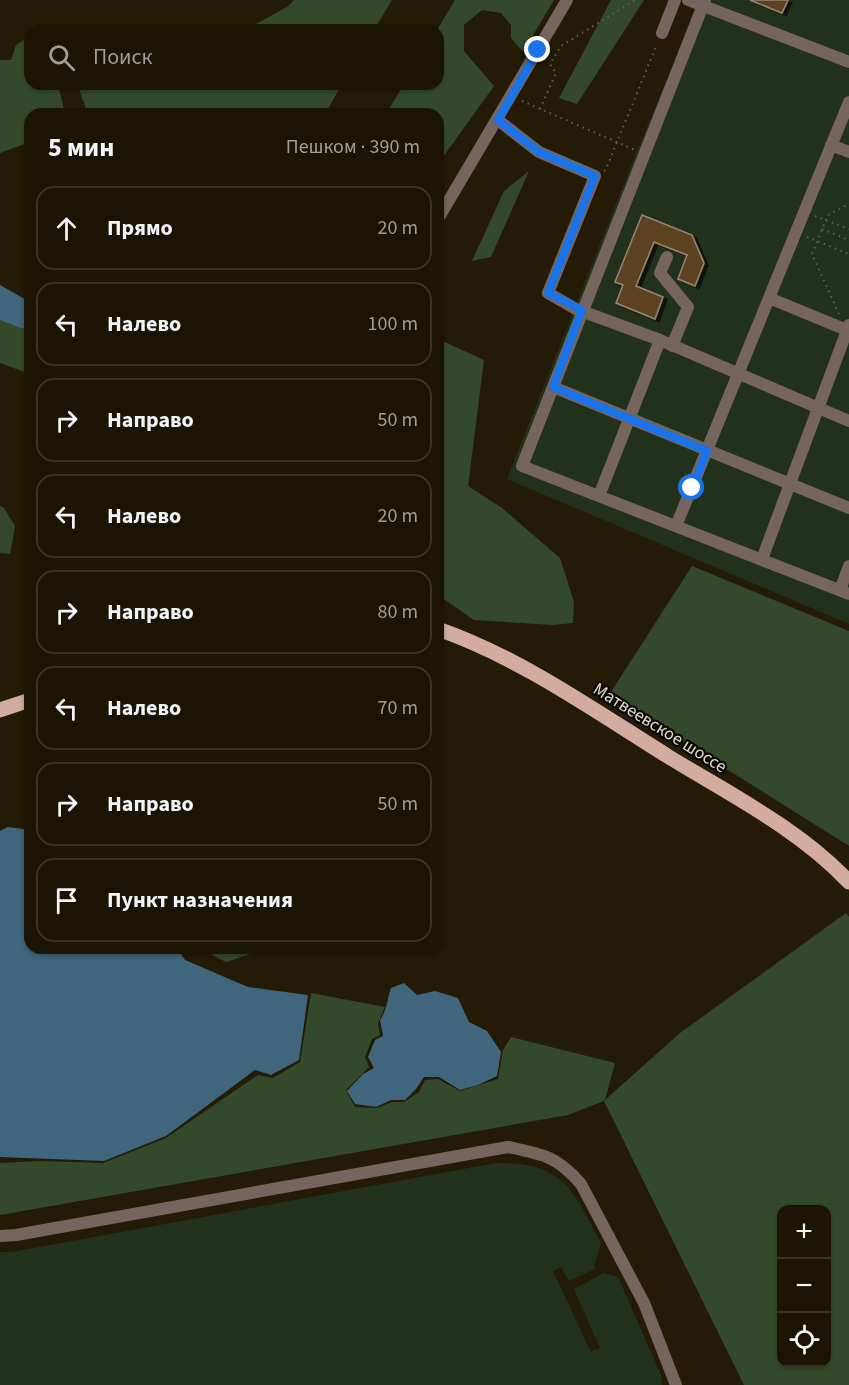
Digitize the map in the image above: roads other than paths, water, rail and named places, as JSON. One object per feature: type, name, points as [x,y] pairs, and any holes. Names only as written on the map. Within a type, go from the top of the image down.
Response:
[{"type":"main road","name":"Матвеевское шоссе","points":[[444,631],[471,640],[539,676],[782,827],[830,862],[849,882]]},
{"type":"main road","points":[[0,710],[24,702]]},
{"type":"street","points":[[444,209],[567,0]]},
{"type":"street","points":[[662,33],[675,0]]},
{"type":"street","points":[[688,0],[703,3],[849,62]]},
{"type":"street","points":[[703,3],[522,466],[845,592],[849,566]]},
{"type":"street","points":[[676,526],[849,102]]},
{"type":"street","points":[[498,120],[539,152],[595,176],[548,293],[582,310],[660,340],[849,421]]},
{"type":"street","points":[[831,145],[849,152]]},
{"type":"street","points":[[667,257],[660,273],[687,307],[672,346]]},
{"type":"street","points":[[762,560],[817,407],[848,329],[769,298]]},
{"type":"street","points":[[599,496],[660,340]]},
{"type":"street","points":[[553,387],[849,508]]},
{"type":"street","points":[[0,1236],[508,1147],[545,1155],[567,1167],[581,1184],[644,1303],[676,1385]]},
{"type":"water","points":[[0,285],[24,299],[24,328],[0,320]]},
{"type":"water","points":[[8,827],[24,829],[24,954],[181,954],[185,960],[248,987],[308,995],[299,1060],[271,1075],[255,1070],[166,1136],[104,1161],[0,1157],[0,831]]},
{"type":"water","points":[[404,983],[417,995],[435,991],[458,998],[469,1022],[487,1031],[501,1052],[497,1076],[460,1090],[439,1077],[424,1077],[405,1100],[391,1100],[376,1107],[355,1104],[347,1091],[363,1074],[374,1068],[368,1057],[375,1040],[383,1036],[380,1020],[386,1009],[391,988]]}]
